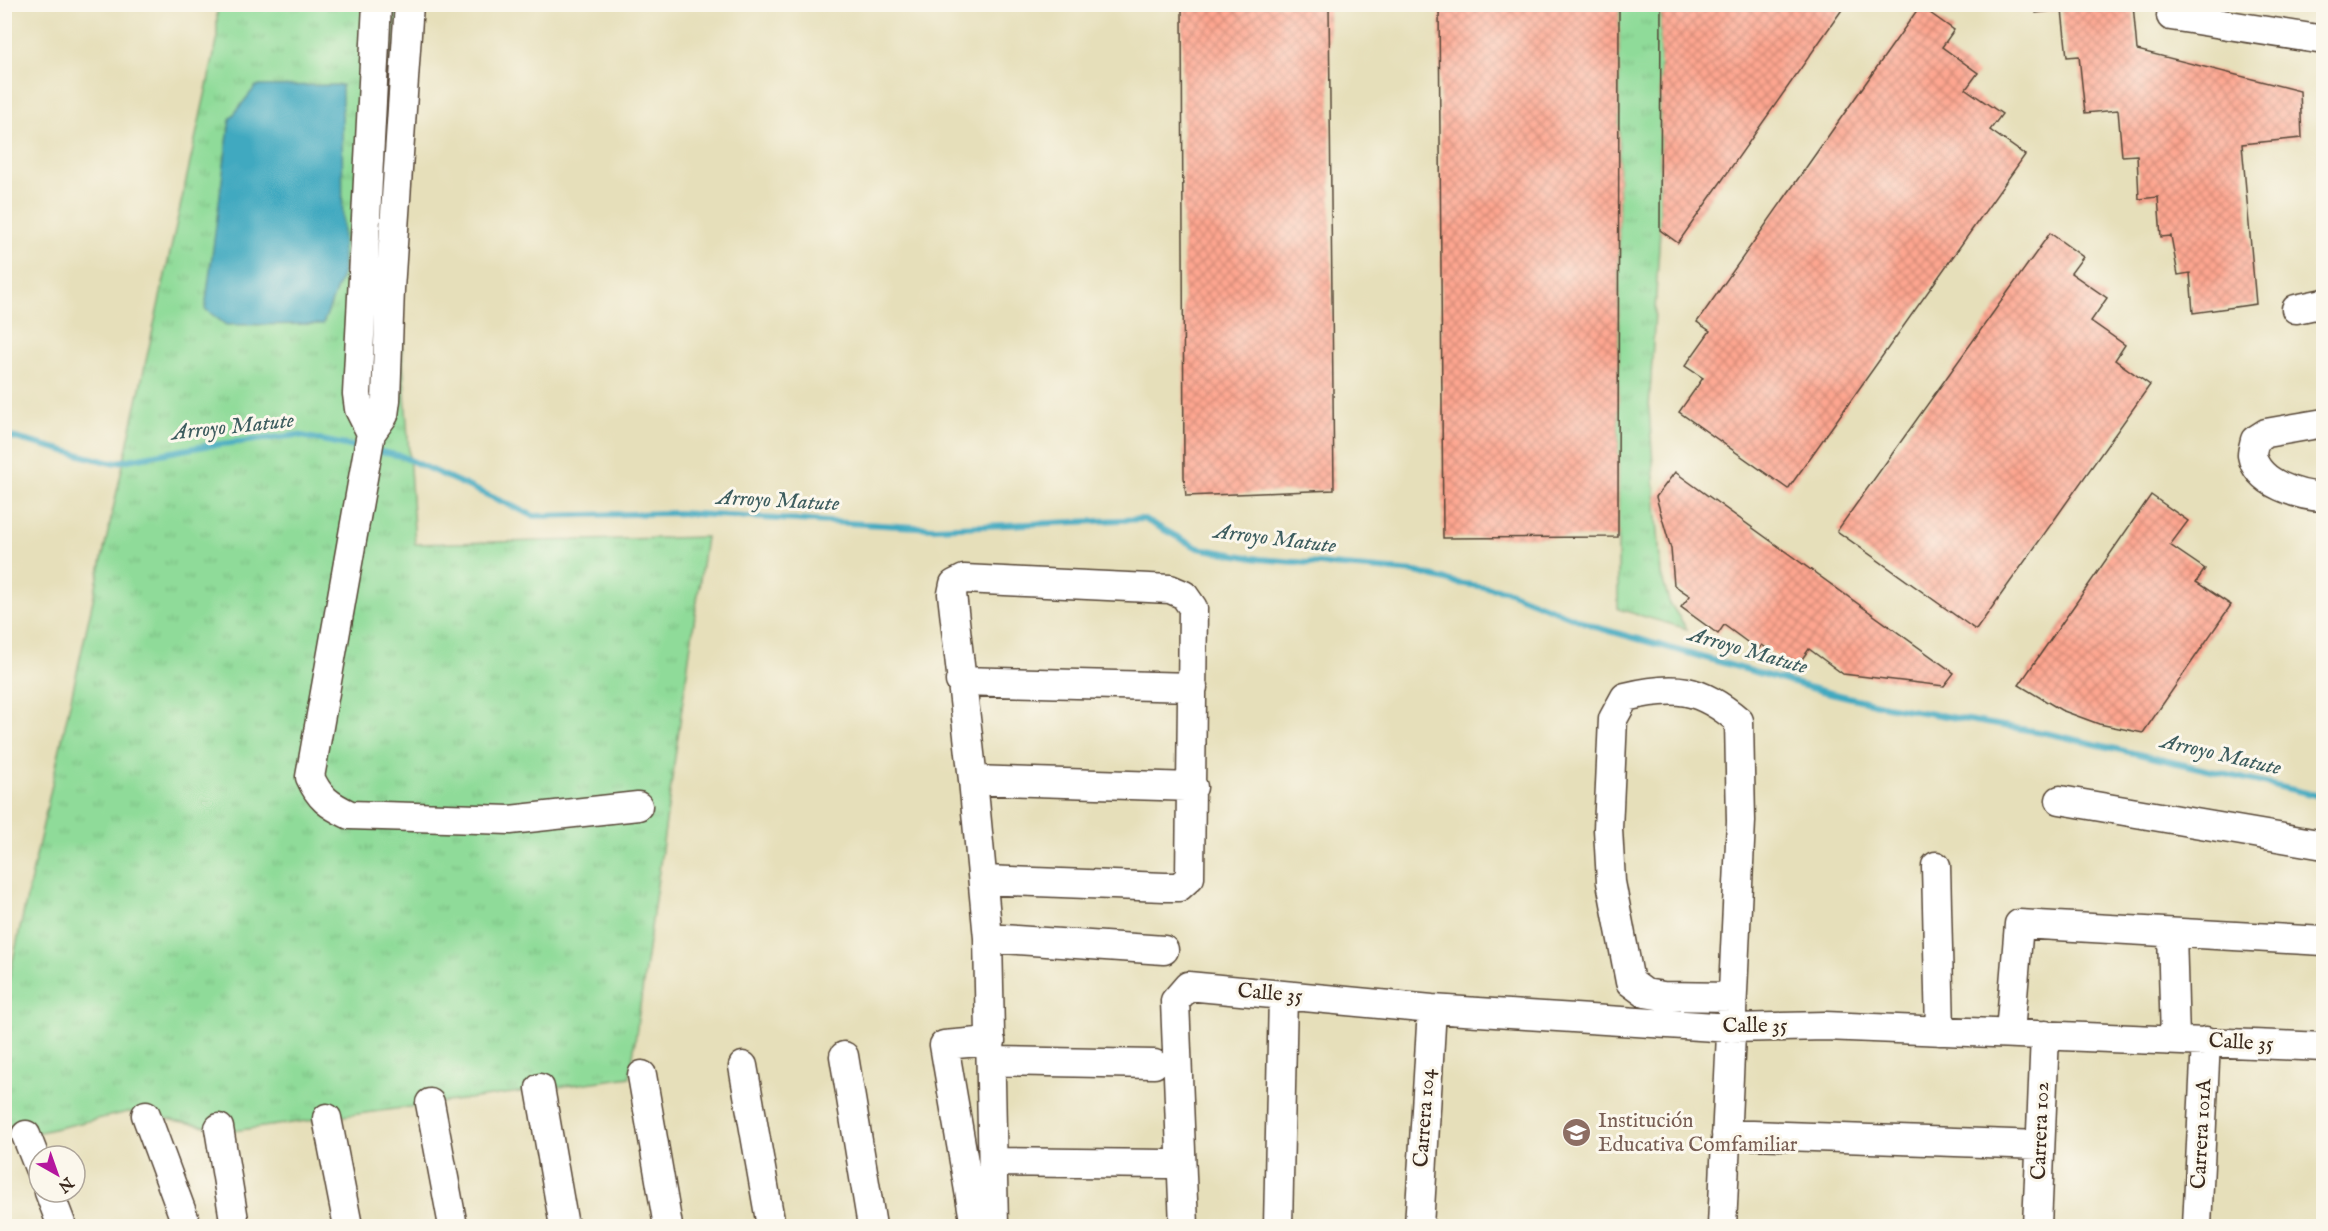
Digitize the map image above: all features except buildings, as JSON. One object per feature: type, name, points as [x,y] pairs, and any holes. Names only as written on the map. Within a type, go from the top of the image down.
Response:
[{"type":"street","points":[[370,438],[359,409],[357,394],[377,4]]},
{"type":"street","points":[[409,4],[390,289],[386,400],[384,415],[370,438],[310,777],[318,794],[329,805],[350,815],[510,820],[639,806]]},
{"type":"street","points":[[2171,16],[2324,40]]},
{"type":"street","points":[[2296,309],[2324,303]]},
{"type":"street","points":[[2324,423],[2266,433],[2255,440],[2253,455],[2261,470],[2280,487],[2310,496],[2324,497]]},
{"type":"street","points":[[983,880],[1179,887],[1190,877],[1193,787],[1192,608],[1184,595],[1170,589],[964,579],[954,584],[952,594],[960,681],[974,780],[988,938],[994,1227]]},
{"type":"street","points":[[960,681],[1193,687]]},
{"type":"street","points":[[1722,1227],[1741,821],[1739,721],[1714,702],[1695,693],[1658,689],[1625,697],[1613,719],[1608,829],[1611,882],[1630,982],[1645,993],[1663,996],[1732,997]]},
{"type":"street","points":[[974,780],[1193,787]]},
{"type":"street","points":[[2060,800],[2324,845]]},
{"type":"street","points":[[1936,866],[1940,1031]]},
{"type":"street","points":[[2010,1033],[2019,924],[2324,941]]},
{"type":"street","points":[[2172,933],[2175,1040]]},
{"type":"street","points":[[988,938],[1164,950]]},
{"type":"street","name":"Calle 35","points":[[1184,1227],[1175,1001],[1188,986],[1432,1009],[1731,1028],[1824,1026],[2324,1047]]},
{"type":"street","points":[[1278,1227],[1283,995]]},
{"type":"street","name":"Carrera 104","points":[[1419,1227],[1432,1009]]},
{"type":"street","name":"Carrera 102","points":[[2037,1227],[2045,1035]]},
{"type":"street","name":"Carrera 101A","points":[[2197,1227],[2206,1041]]},
{"type":"street","points":[[975,1227],[944,1045],[1154,1064]]},
{"type":"street","points":[[844,1056],[872,1227]]},
{"type":"street","points":[[742,1066],[771,1227]]},
{"type":"street","points":[[642,1075],[668,1227]]},
{"type":"street","points":[[540,1088],[564,1227]]},
{"type":"street","points":[[430,1103],[453,1227]]},
{"type":"street","points":[[146,1115],[187,1227]]},
{"type":"street","points":[[327,1118],[348,1227]]},
{"type":"street","points":[[219,1128],[234,1227]]},
{"type":"street","points":[[1726,1134],[2040,1145]]},
{"type":"street","points":[[26,1135],[30,1144]]},
{"type":"street","points":[[993,1162],[1166,1164]]},
{"type":"street","points":[[53,1204],[62,1227]]},
{"type":"green space","points":[[217,5],[424,5],[399,302],[415,544],[706,537],[630,1077],[233,1131],[128,1112],[5,1140],[5,996],[217,41]]},
{"type":"green space","points":[[1619,5],[1661,5],[1660,230],[1649,409],[1661,574],[1669,602],[1687,629],[1618,609]]},
{"type":"water","points":[[342,85],[343,273],[323,324],[226,325],[205,309],[230,119],[256,86]]},
{"type":"waterway","name":"Arroyo Matute","points":[[4,435],[111,463],[205,446],[297,435],[360,448]]},
{"type":"waterway","name":"Arroyo Matute","points":[[376,451],[401,456],[534,516],[678,513],[933,528],[1144,519],[1198,548],[1259,559],[1416,572],[1458,583],[1504,590],[1599,628],[1822,691],[1886,706],[2051,734],[2324,797]]},
{"type":"place","name":"Institución Educativa Comfamiliar","points":[[1577,1133]]}]
